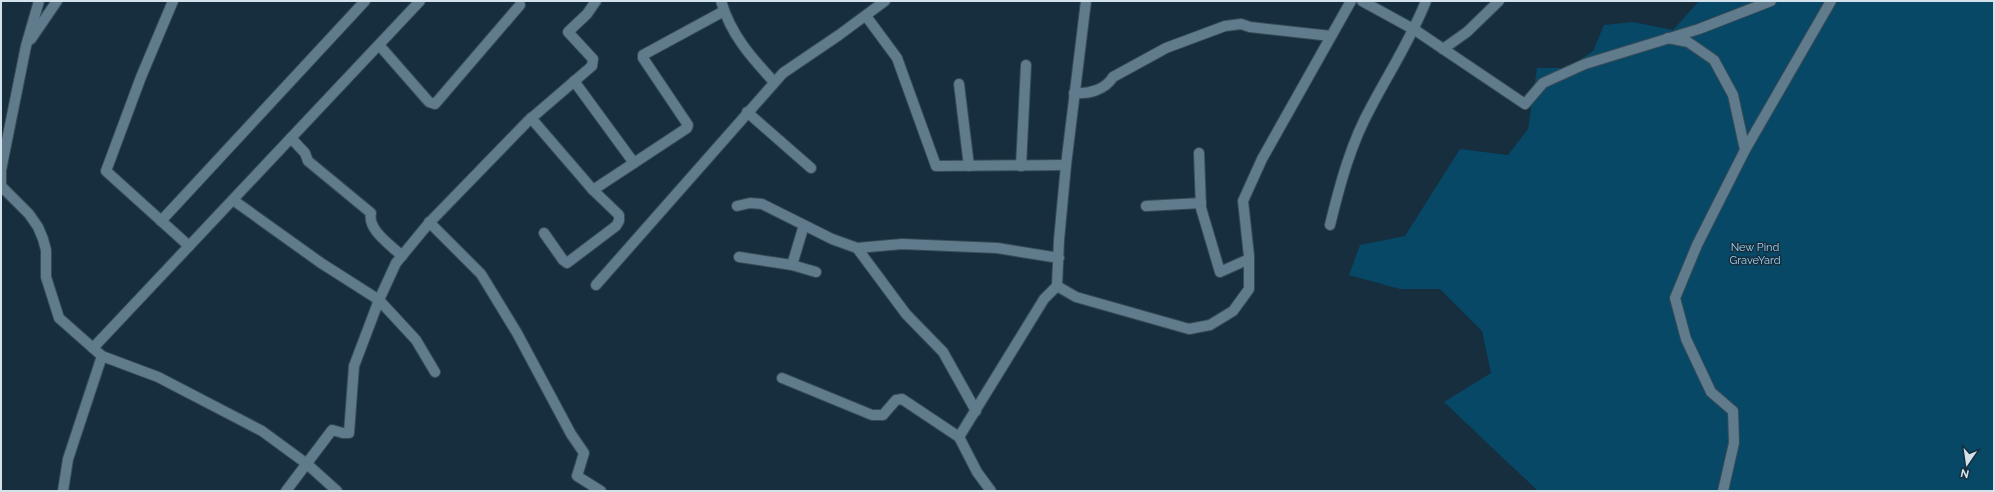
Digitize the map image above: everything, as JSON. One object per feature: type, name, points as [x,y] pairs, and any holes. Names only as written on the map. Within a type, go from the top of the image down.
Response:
[{"type":"street","points":[[39,1],[26,46],[1,170],[1,188],[29,214],[38,226],[44,239],[46,250],[46,277],[59,318],[102,356],[158,377],[262,430],[307,464],[337,491]]},
{"type":"street","points":[[26,46],[57,1]]},
{"type":"street","points":[[173,1],[141,77],[106,171],[189,246]]},
{"type":"street","points":[[161,221],[366,1]]},
{"type":"street","points":[[93,348],[420,1]]},
{"type":"street","points":[[286,491],[332,430],[343,433],[349,432],[354,366],[379,300],[390,275],[402,256],[430,222],[531,118],[592,66],[593,59],[568,32],[587,14],[596,1]]},
{"type":"street","points":[[596,285],[783,73],[866,16],[885,1]]},
{"type":"street","points":[[959,437],[1044,299],[1057,286],[1059,240],[1066,165],[1086,1]]},
{"type":"street","points":[[1057,286],[1076,297],[1189,329],[1210,325],[1233,311],[1249,289],[1249,259],[1243,201],[1262,159],[1351,1]]},
{"type":"street","points":[[1362,1],[1415,30],[1525,104],[1543,84],[1585,64],[1668,38],[1771,1]]},
{"type":"street","points":[[1330,224],[1344,170],[1370,108],[1415,30],[1426,1]]},
{"type":"street","points":[[1443,49],[1467,32],[1499,1]]},
{"type":"street","points":[[1723,491],[1734,443],[1733,411],[1711,392],[1686,339],[1675,298],[1697,245],[1745,150],[1831,1]]},
{"type":"street","points":[[379,44],[429,102],[436,104],[520,4]]},
{"type":"street","points":[[593,190],[687,128],[688,125],[643,56],[723,6],[745,49],[774,82]]},
{"type":"street","points":[[866,16],[897,58],[936,166],[1066,165]]},
{"type":"street","points":[[1074,93],[1091,92],[1109,84],[1114,77],[1166,48],[1225,26],[1241,24],[1250,27],[1331,36]]},
{"type":"street","points":[[1668,38],[1688,42],[1714,60],[1733,95],[1745,150]]},
{"type":"street","points":[[1022,166],[1026,65]]},
{"type":"street","points":[[574,81],[634,163]]},
{"type":"street","points":[[959,84],[969,166]]},
{"type":"street","points":[[747,112],[811,168]]},
{"type":"street","points":[[531,118],[593,190],[619,215],[619,221],[616,226],[567,263],[563,260],[544,233]]},
{"type":"street","points":[[291,138],[305,152],[308,161],[371,213],[370,220],[374,228],[402,256]]},
{"type":"street","points":[[1199,153],[1201,203],[1220,272],[1249,259]]},
{"type":"street","points":[[233,200],[321,263],[379,300],[416,340],[435,372]]},
{"type":"street","points":[[1146,206],[1201,203]]},
{"type":"street","points":[[737,206],[762,204],[832,239],[857,248],[902,244],[997,248],[1059,258]]},
{"type":"street","points":[[430,222],[481,274],[517,333],[571,434],[584,453],[577,476],[601,491]]},
{"type":"street","points":[[792,265],[804,225]]},
{"type":"street","points":[[857,248],[906,314],[943,352],[976,411]]},
{"type":"street","points":[[739,257],[792,265],[816,272]]},
{"type":"street","points":[[63,491],[68,459],[102,356]]},
{"type":"street","points":[[782,378],[872,415],[883,415],[896,400],[902,399],[959,437],[977,472],[991,491]]},
{"type":"green space","name":"New Pind GraveYard","points":[[1699,1],[1994,1],[1994,491],[1538,491],[1444,402],[1491,373],[1482,331],[1440,289],[1400,289],[1349,275],[1360,245],[1405,236],[1460,149],[1508,155],[1528,129],[1537,68],[1568,68],[1593,51],[1604,25],[1633,22],[1673,30]]}]
